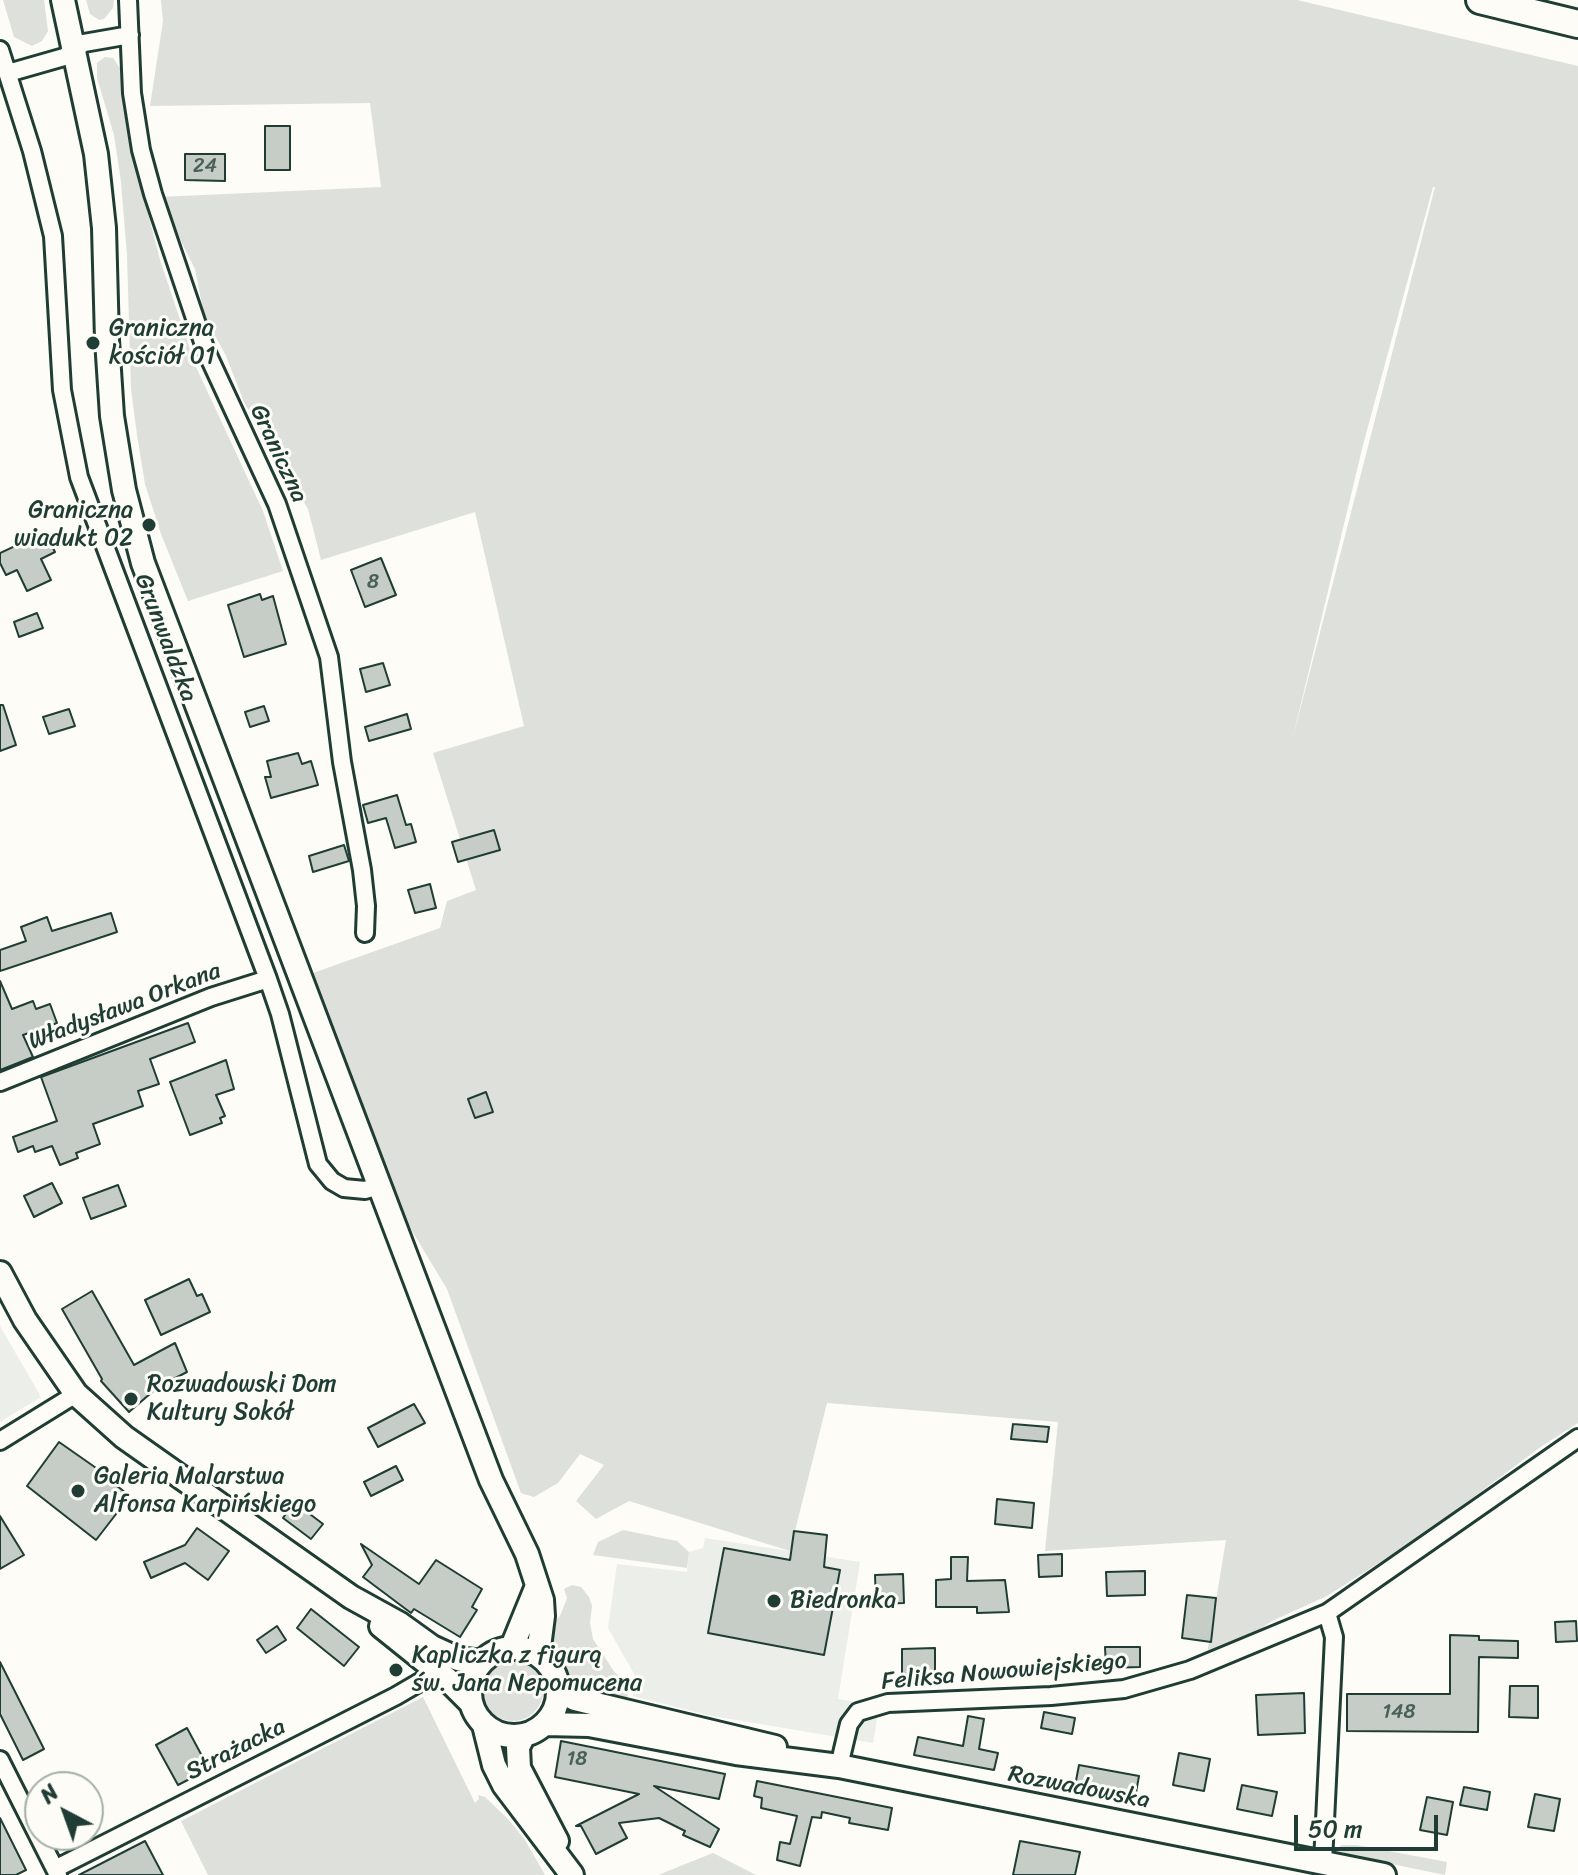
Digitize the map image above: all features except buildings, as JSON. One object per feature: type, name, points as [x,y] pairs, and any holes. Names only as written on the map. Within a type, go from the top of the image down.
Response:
[{"type":"main road","points":[[1480,0],[1578,24]]},
{"type":"street","points":[[63,0],[100,180],[112,416],[124,490],[143,563],[491,1480],[527,1554],[542,1600],[538,1655]]},
{"type":"street","name":"Graniczna","points":[[128,0],[132,93],[141,150],[157,207],[206,351],[277,504],[329,657],[342,762],[362,870],[365,933]]},
{"type":"street","points":[[8,73],[64,57],[84,43],[130,35]]},
{"type":"street","name":"Grunwaldzka","points":[[0,50],[32,151],[53,236],[62,390],[75,465],[268,979],[280,1014],[318,1164],[332,1181],[344,1188],[365,1190],[379,1186]]},
{"type":"street","name":"Władysława Orkana","points":[[0,1082],[211,997],[268,979]]},
{"type":"street","points":[[0,1273],[25,1320],[76,1394],[124,1437],[351,1597],[400,1624],[432,1647],[458,1659],[481,1662]]},
{"type":"street","points":[[0,1441],[76,1394]]},
{"type":"street","name":"Feliksa Nowowiejskiego","points":[[832,1765],[849,1724],[858,1712],[888,1703],[1051,1696],[1124,1689],[1190,1670],[1327,1613],[1578,1438]]},
{"type":"street","points":[[512,1647],[537,1586]]},
{"type":"street","points":[[351,1597],[392,1637],[470,1702]]},
{"type":"street","points":[[1323,1862],[1334,1637],[1327,1613]]},
{"type":"street","points":[[512,1647],[538,1655],[548,1664],[555,1677],[558,1690],[552,1714],[544,1724],[524,1735],[510,1736],[484,1725],[475,1715],[469,1688],[481,1662],[495,1652],[512,1647]]},
{"type":"street","name":"Strażacka","points":[[56,1872],[437,1672]]},
{"type":"street","name":"Rozwadowska","points":[[558,1690],[575,1699],[766,1744],[832,1765]]},
{"type":"street","name":"Rozwadowska","points":[[544,1724],[589,1725],[736,1753],[832,1765],[1384,1875]]},
{"type":"street","points":[[484,1725],[494,1765],[504,1785],[572,1875]]},
{"type":"street","points":[[524,1735],[518,1747],[519,1768],[572,1875]]},
{"type":"street","points":[[0,1760],[56,1872]]},
{"type":"shaded area","points":[[3,0],[44,0],[48,31],[42,41],[32,46],[14,37]]},
{"type":"shaded area","points":[[86,0],[114,0],[113,8],[104,19],[99,20],[90,14]]},
{"type":"shaded area","points":[[161,0],[1297,0],[1578,66],[1578,1423],[1421,1536],[1327,1596],[1272,1621],[1205,1666],[1226,1540],[1045,1551],[1058,1422],[827,1403],[790,1551],[629,1501],[596,1519],[576,1501],[604,1465],[580,1454],[558,1483],[534,1497],[521,1493],[447,1289],[406,1221],[313,973],[440,928],[447,901],[476,890],[433,753],[524,726],[475,512],[321,560],[308,509],[244,402],[226,356],[204,315],[195,269],[159,197],[381,187],[370,103],[150,106],[163,21]],"holes":[[[1435,187],[1292,741],[1363,445]]]},
{"type":"shaded area","points":[[105,57],[113,58],[120,68],[133,155],[160,260],[196,367],[263,511],[283,571],[188,601],[145,484],[137,435],[131,389],[127,255],[121,182],[114,135],[97,78],[97,63]]},
{"type":"shaded area","points":[[0,1326],[41,1397],[0,1422]]},
{"type":"shaded area","points":[[623,1530],[677,1541],[689,1552],[687,1568],[593,1555],[598,1542]]},
{"type":"shaded area","points":[[705,1538],[860,1562],[838,1699],[879,1706],[873,1743],[707,1715],[633,1696],[637,1679],[608,1628],[617,1564],[687,1572],[689,1552],[703,1548]]},
{"type":"shaded area","points":[[572,1585],[581,1587],[589,1597],[593,1639],[615,1673],[631,1683],[627,1698],[596,1690],[582,1691],[571,1685],[548,1649],[548,1628],[560,1616],[567,1598],[564,1589]]},
{"type":"shaded area","points":[[513,1661],[524,1663],[534,1670],[541,1680],[541,1702],[534,1712],[524,1719],[513,1721],[502,1719],[492,1712],[485,1702],[483,1691],[485,1680],[492,1670],[502,1663]]},
{"type":"shaded area","points":[[423,1697],[475,1803],[478,1795],[485,1797],[508,1819],[525,1840],[545,1875],[208,1875],[181,1821]]},
{"type":"shaded area","points":[[1342,1845],[1447,1862],[1445,1875],[1353,1856],[1340,1851]]},
{"type":"shaded area","points":[[713,1853],[756,1875],[659,1875],[668,1871]]},
{"type":"place","name":"Graniczna kościół 01","points":[[93,343]]},
{"type":"place","name":"Graniczna wiadukt 02","points":[[149,525]]},
{"type":"place","name":"Rozwadowski Dom Kultury Sokół","points":[[131,1399]]},
{"type":"place","name":"Galeria Malarstwa Alfonsa Karpińskiego","points":[[78,1491]]},
{"type":"place","name":"Biedronka","points":[[774,1601]]},
{"type":"place","name":"Kapliczka z figurą św. Jana Nepomucena","points":[[396,1670]]}]
